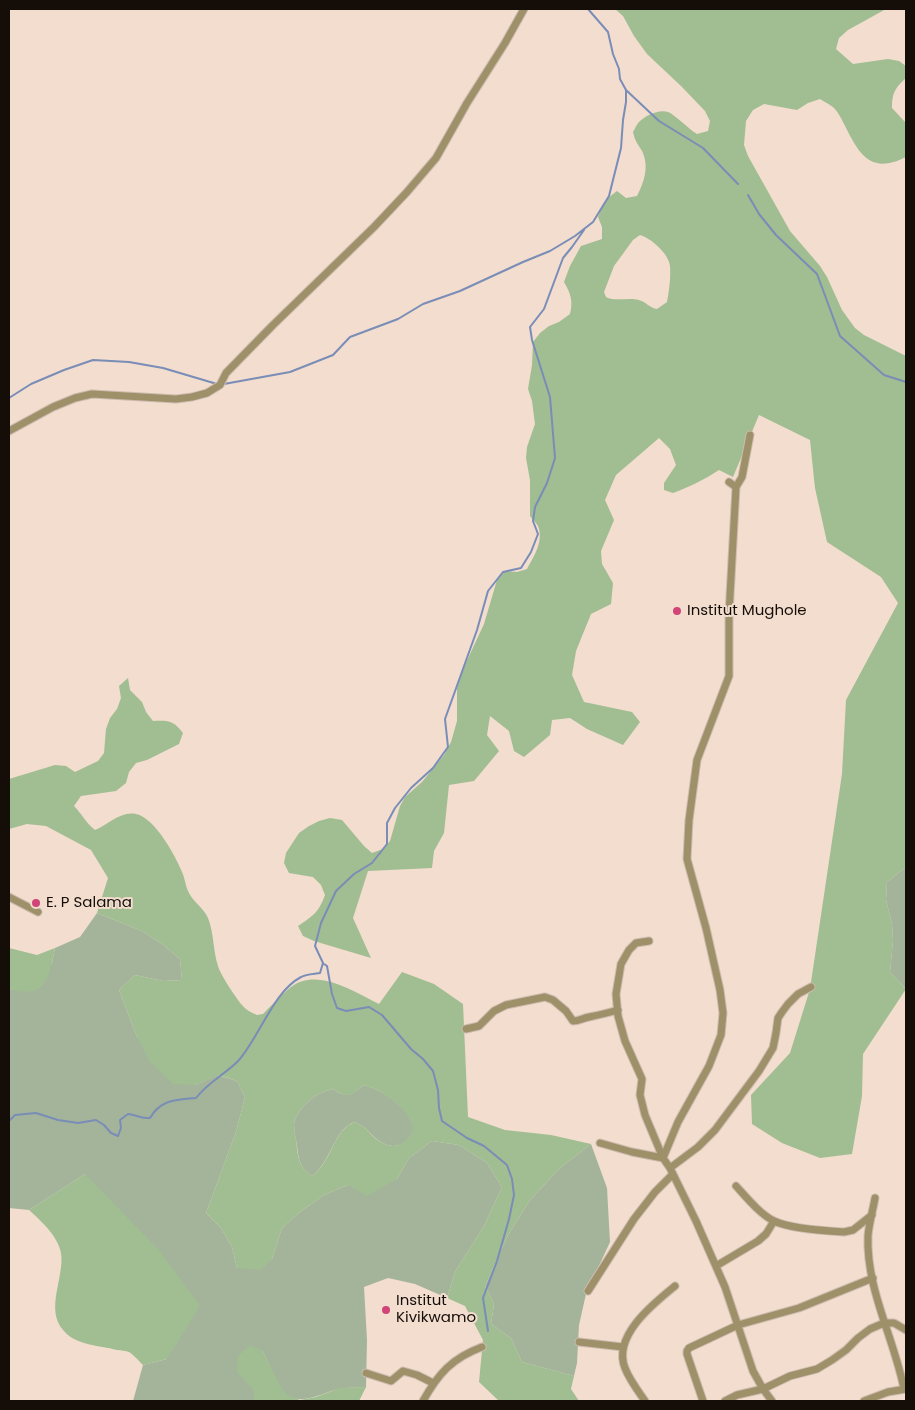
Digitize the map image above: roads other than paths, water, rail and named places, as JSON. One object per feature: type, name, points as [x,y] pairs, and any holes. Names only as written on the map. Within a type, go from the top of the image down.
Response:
[{"type":"street","points":[[9,431],[53,407],[75,398],[92,394],[176,399],[192,398],[207,393],[220,385],[226,373],[374,227],[436,158],[524,9]]},
{"type":"street","points":[[663,1158],[678,1122],[709,1066],[721,1035],[723,1013],[720,990],[706,928],[687,859],[689,820],[697,760],[728,676],[729,614],[736,487],[742,477],[750,434]]},
{"type":"street","points":[[729,482],[736,487]]},
{"type":"street","points":[[9,897],[38,912]]},
{"type":"street","points":[[649,941],[636,943],[629,950],[621,964],[616,994],[624,1041],[642,1078],[640,1095],[645,1115],[663,1158],[696,1221],[725,1286],[754,1371],[763,1389],[772,1401]]},
{"type":"street","points":[[588,1291],[634,1219],[671,1171],[715,1130],[759,1071],[773,1048],[778,1018],[782,1012],[798,994],[811,987]]},
{"type":"street","points":[[466,1029],[479,1026],[494,1011],[506,1005],[545,997],[553,1000],[566,1011],[573,1022],[618,1010]]},
{"type":"street","points":[[600,1143],[663,1158]]},
{"type":"street","points":[[736,1186],[768,1218],[785,1225],[844,1232],[853,1230],[872,1215]]},
{"type":"street","points":[[864,1401],[888,1392],[905,1389],[900,1368],[884,1323],[869,1256],[868,1235],[875,1198]]},
{"type":"street","points":[[716,1266],[758,1242],[766,1234],[774,1221]]},
{"type":"street","points":[[703,1401],[687,1351],[689,1348],[738,1325],[799,1308],[873,1278]]},
{"type":"street","points":[[645,1401],[624,1368],[623,1347],[629,1334],[640,1319],[656,1302],[676,1286]]},
{"type":"street","points":[[725,1401],[737,1395],[763,1389],[790,1376],[817,1369],[846,1350],[870,1329],[884,1323],[894,1323],[906,1330]]},
{"type":"street","points":[[579,1342],[623,1347]]},
{"type":"street","points":[[423,1401],[433,1384],[447,1368],[465,1354],[482,1347]]},
{"type":"street","points":[[366,1373],[391,1381],[403,1371],[417,1375],[433,1384]]},
{"type":"waterway","points":[[588,9],[608,32],[619,69],[620,79],[626,90],[659,121],[703,148],[738,184]]},
{"type":"waterway","points":[[224,384],[290,372],[333,355],[350,337],[398,319],[423,304],[460,291],[550,251],[575,236],[593,222],[609,196],[621,148],[626,90]]},
{"type":"waterway","points":[[748,195],[759,214],[776,235],[817,274],[840,336],[884,375],[906,382]]},
{"type":"waterway","points":[[9,1121],[15,1115],[36,1113],[58,1120],[78,1123],[96,1120],[111,1133],[118,1136],[121,1128],[120,1120],[128,1114],[150,1118],[164,1104],[176,1100],[196,1098],[206,1087],[239,1060],[282,993],[303,976],[320,973],[323,963],[315,946],[321,923],[336,891],[354,874],[372,863],[387,844],[387,823],[395,808],[411,788],[433,768],[448,747],[445,719],[477,630],[488,591],[503,572],[521,568],[531,552],[538,534],[533,521],[535,507],[547,483],[555,458],[550,397],[532,340],[530,327],[544,309],[563,258],[584,230]]},
{"type":"waterway","points":[[9,398],[31,384],[93,360],[129,362],[163,368],[217,384]]},
{"type":"waterway","points":[[324,964],[327,966],[332,994],[337,1008],[346,1011],[369,1007],[382,1015],[433,1071],[438,1090],[442,1121],[467,1138],[484,1146],[507,1165],[512,1179],[514,1195],[497,1261],[483,1298],[488,1331]]},
{"type":"place","name":"Institut Mughole","points":[[677,611]]},
{"type":"place","name":"E. P Salama","points":[[36,903]]},
{"type":"place","name":"Institut Kivikwamo","points":[[386,1310]]}]
